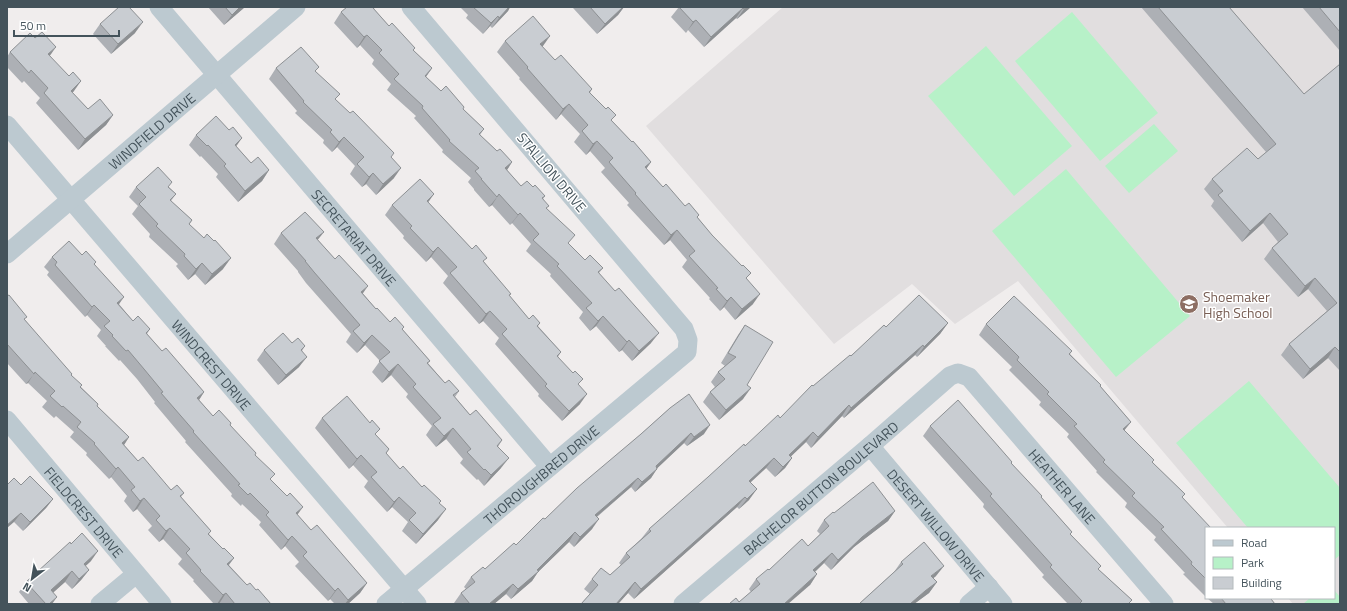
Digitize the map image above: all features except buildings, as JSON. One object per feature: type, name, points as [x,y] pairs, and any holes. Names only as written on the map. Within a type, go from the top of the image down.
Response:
[{"type":"street","name":"SECRETARIAT DRIVE","points":[[159,7],[549,466]]},
{"type":"street","name":"WINDFIELD DRIVE","points":[[7,254],[296,7]]},
{"type":"street","name":"STALLION DRIVE","points":[[411,7],[684,329],[688,340]]},
{"type":"street","name":"WINDCREST DRIVE","points":[[7,125],[417,604]]},
{"type":"street","name":"THOROUGHBRED DRIVE","points":[[386,604],[687,352],[688,340]]},
{"type":"street","name":"BACHELOR BUTTON BOULEVARD","points":[[683,604],[870,446],[950,376],[958,373]]},
{"type":"street","name":"HEATHER LANE","points":[[958,373],[969,376],[1164,604]]},
{"type":"street","name":"FIELDCREST DRIVE","points":[[10,430],[162,604]]},
{"type":"street","name":"DESERT WILLOW DRIVE","points":[[870,446],[1003,604]]},
{"type":"street","points":[[100,604],[136,574]]},
{"type":"street","points":[[969,604],[989,587]]},
{"type":"shaded area","name":"Shoemaker High School","points":[[783,7],[1340,7],[1340,604],[1293,604],[1289,599],[1335,599],[1335,527],[1227,527],[1018,281],[955,324],[912,284],[834,344],[646,126]]},
{"type":"green space","points":[[1072,12],[1158,113],[1100,161],[1015,61]]},
{"type":"green space","points":[[986,46],[1072,146],[1014,196],[928,96]]},
{"type":"green space","points":[[1154,124],[1178,151],[1129,193],[1105,166]]},
{"type":"green space","points":[[1066,169],[1190,316],[1116,377],[992,231]]},
{"type":"green space","points":[[1249,381],[1340,488],[1340,555],[1335,559],[1335,527],[1247,527],[1176,443]]},
{"type":"green space","points":[[1335,591],[1340,597],[1340,604],[1303,604],[1309,599],[1335,599]]},
{"type":"place","name":"Shoemaker High School","points":[[1189,304]]}]
